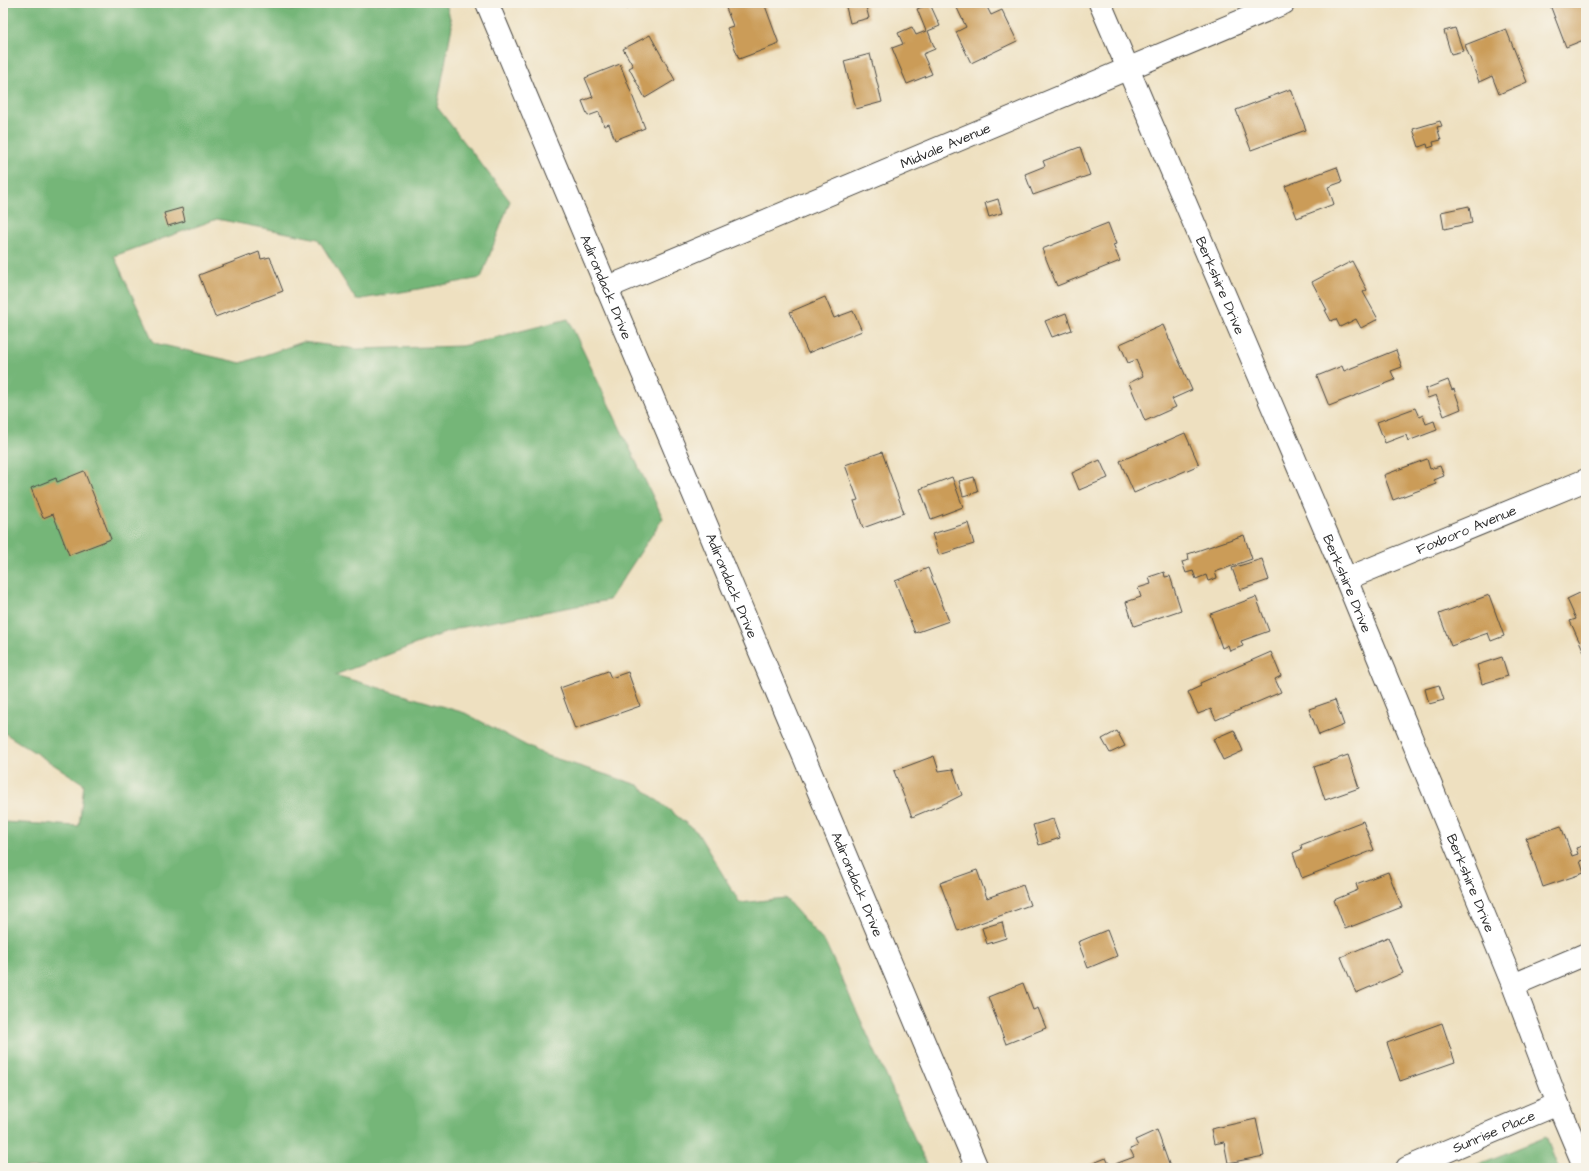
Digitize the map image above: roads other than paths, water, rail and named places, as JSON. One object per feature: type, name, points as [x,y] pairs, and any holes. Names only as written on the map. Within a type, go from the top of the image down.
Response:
[{"type":"street","name":"Adirondack Drive","points":[[487,3],[977,1168]]},
{"type":"street","name":"Berkshire Drive","points":[[1100,3],[1346,580],[1513,985],[1558,1104],[1585,1168]]},
{"type":"street","name":"Midvale Avenue","points":[[606,288],[1284,3]]},
{"type":"street","name":"Foxboro Avenue","points":[[1346,580],[1586,480]]},
{"type":"street","points":[[1513,985],[1586,954]]},
{"type":"street","name":"Sunrise Place","points":[[1407,1168],[1558,1104]]}]
